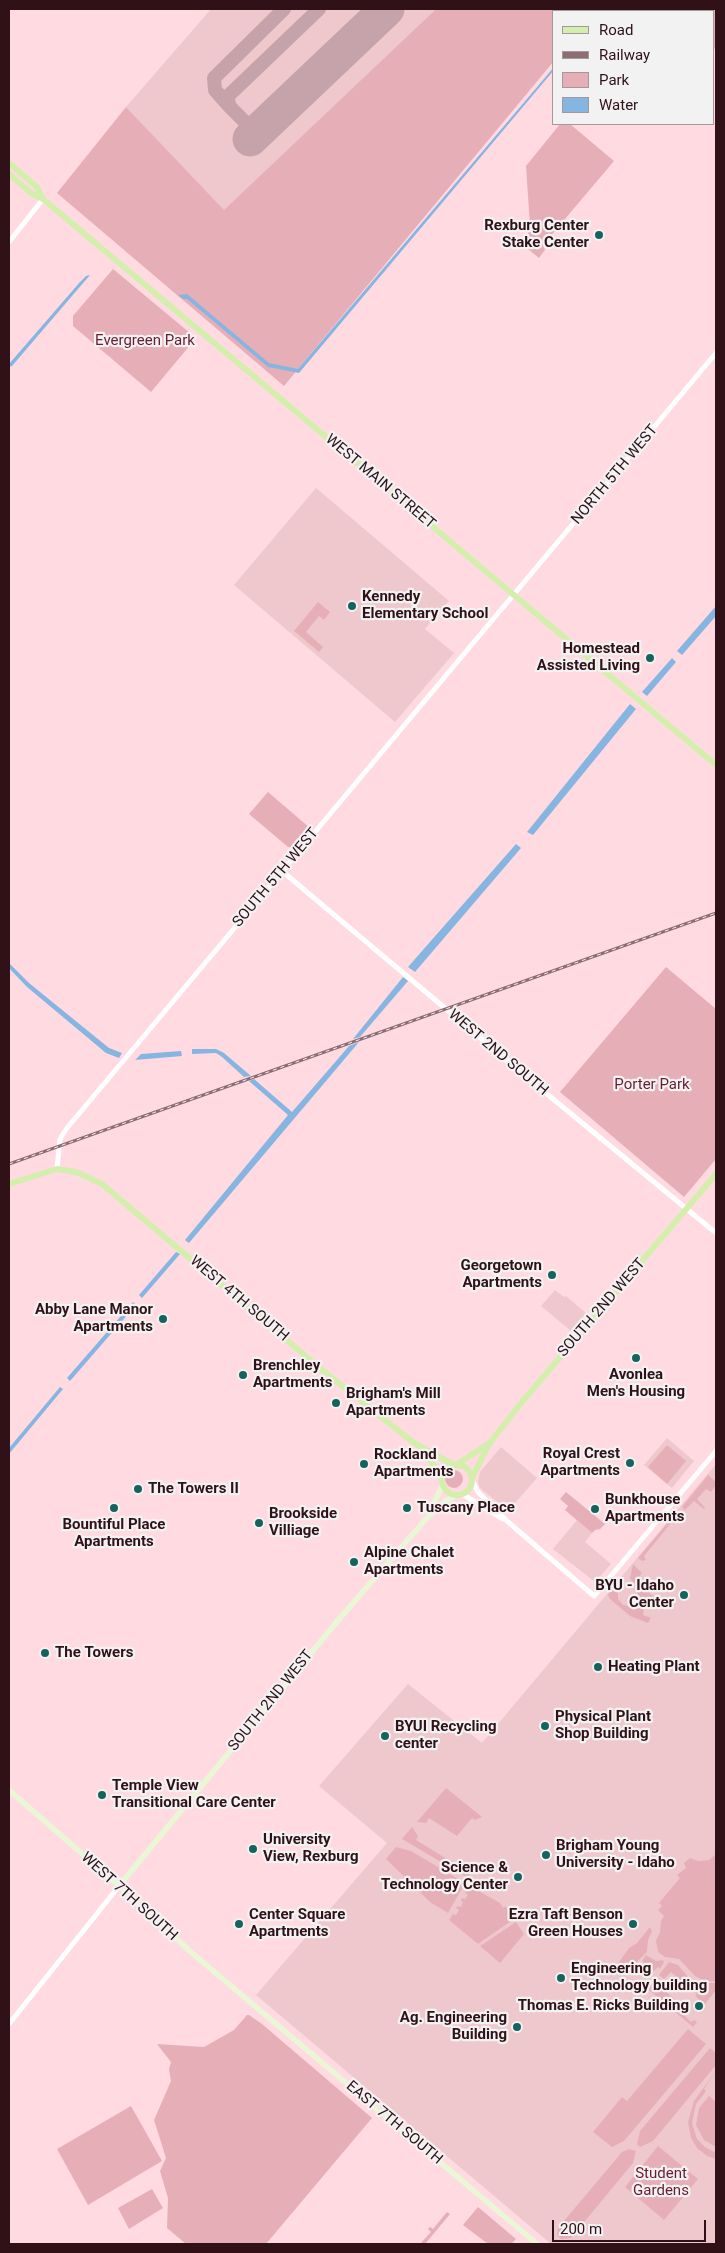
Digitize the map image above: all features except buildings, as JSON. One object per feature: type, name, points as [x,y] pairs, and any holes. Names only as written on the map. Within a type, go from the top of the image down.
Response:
[{"type":"main road","name":"WEST MAIN STREET","points":[[9,163],[37,187],[43,199]]},
{"type":"main road","name":"WEST MAIN STREET","points":[[9,174],[32,193],[43,199],[716,765]]},
{"type":"main road","points":[[9,1184],[57,1169]]},
{"type":"main road","name":"WEST 4TH SOUTH","points":[[57,1169],[76,1172],[102,1184],[321,1369],[414,1443],[438,1470],[442,1482]]},
{"type":"main road","name":"SOUTH 2ND WEST","points":[[472,1479],[489,1444],[522,1402],[716,1174]]},
{"type":"main road","name":"WEST 4TH SOUTH","points":[[414,1443],[455,1465]]},
{"type":"main road","name":"SOUTH 2ND WEST","points":[[455,1465],[489,1444]]},
{"type":"main road","points":[[455,1465],[466,1468],[472,1479],[469,1489],[459,1494],[448,1492],[442,1482],[447,1469],[455,1465]]},
{"type":"main road","name":"SOUTH 2ND WEST","points":[[426,1519],[442,1482]]},
{"type":"main road","name":"SOUTH 2ND WEST","points":[[119,1886],[298,1666],[426,1519],[445,1501],[459,1494]]},
{"type":"main road","name":"WEST 7TH SOUTH","points":[[9,1790],[250,2003]]},
{"type":"main road","name":"EAST 7TH SOUTH","points":[[250,2003],[538,2244]]},
{"type":"street","points":[[9,242],[43,199]]},
{"type":"street","name":"NORTH 5TH WEST","points":[[514,595],[716,354]]},
{"type":"street","name":"SOUTH 5TH WEST","points":[[57,1169],[60,1139],[66,1128],[514,595]]},
{"type":"street","name":"WEST 2ND SOUTH","points":[[282,871],[547,1094],[716,1233]]},
{"type":"street","points":[[472,1479],[478,1492],[508,1522],[594,1596],[716,1451]]},
{"type":"street","points":[[459,1494],[508,1522]]},
{"type":"street","points":[[9,2024],[119,1886]]},
{"type":"shaded area","points":[[211,9],[436,9],[224,211],[126,107]]},
{"type":"shaded area","name":"Kennedy Elementary School","points":[[316,488],[449,601],[425,629],[454,653],[395,722],[234,585]]},
{"type":"shaded area","points":[[555,1290],[564,1297],[566,1296],[586,1313],[571,1331],[541,1306]]},
{"type":"shaded area","points":[[667,1438],[694,1461],[672,1488],[644,1465]]},
{"type":"shaded area","points":[[501,1447],[537,1478],[508,1511],[480,1488],[478,1482],[480,1472]]},
{"type":"shaded area","name":"Brigham Young University - Idaho","points":[[716,1464],[716,2244],[551,2244],[256,1995],[387,1843],[319,1786],[408,1684],[482,1743]]},
{"type":"shaded area","points":[[577,1520],[592,1533],[585,1542],[611,1564],[595,1582],[553,1549]]},
{"type":"green space","points":[[436,9],[597,9],[552,10],[552,63],[284,386],[57,193],[126,107],[224,210]]},
{"type":"green space","points":[[667,9],[716,9],[716,50],[715,10]]},
{"type":"green space","points":[[559,125],[571,125],[614,161],[543,245],[545,250],[539,258],[522,244],[530,226],[526,166]]},
{"type":"green space","name":"Evergreen Park","points":[[113,269],[196,338],[151,392],[73,326],[73,316]]},
{"type":"green space","points":[[318,602],[330,612],[324,620],[319,616],[306,632],[323,647],[319,652],[294,631]]},
{"type":"green space","points":[[268,792],[310,828],[293,848],[288,847],[249,814]]},
{"type":"green space","name":"Porter Park","points":[[666,967],[716,1009],[716,1159],[684,1197],[560,1092]]},
{"type":"green space","points":[[667,1445],[686,1461],[667,1484],[648,1467]]},
{"type":"green space","points":[[454,1470],[460,1473],[463,1479],[460,1485],[454,1488],[448,1485],[445,1479],[448,1473]]},
{"type":"green space","points":[[708,1475],[716,1482],[716,1485],[711,1492],[706,1489],[697,1499],[705,1508],[694,1501],[685,1510],[682,1507]]},
{"type":"green space","points":[[566,1492],[605,1524],[592,1533],[565,1510],[568,1506],[560,1499]]},
{"type":"green space","points":[[675,1518],[644,1556],[646,1560],[642,1561],[638,1558],[671,1519]]},
{"type":"green space","points":[[633,1564],[642,1573],[634,1584],[630,1578]]},
{"type":"green space","points":[[642,1587],[657,1599],[656,1604],[648,1603],[638,1596],[637,1592]]},
{"type":"green space","points":[[611,1590],[618,1593],[618,1599],[623,1605],[644,1609],[643,1615],[651,1618],[648,1623],[630,1616],[610,1599],[608,1595]]},
{"type":"green space","points":[[446,1788],[482,1817],[475,1820],[472,1818],[457,1836],[429,1818],[426,1823],[417,1822]]},
{"type":"green space","points":[[412,1827],[418,1836],[416,1840],[470,1873],[468,1878],[402,1839]]},
{"type":"green space","points":[[396,1847],[411,1851],[465,1883],[448,1913],[430,1902],[386,1859]]},
{"type":"green space","points":[[716,1854],[716,1981],[705,1981],[695,1976],[679,1959],[665,1957],[658,1952],[656,1941],[664,1916],[658,1910],[662,1906],[659,1903],[680,1878],[677,1875],[686,1868],[684,1863],[690,1858],[698,1861],[709,1860]]},
{"type":"green space","points":[[470,1886],[500,1903],[503,1908],[505,1906],[514,1919],[478,1944],[449,1920],[459,1910],[456,1908],[458,1906],[461,1907],[462,1898],[465,1899],[468,1895],[465,1893]]},
{"type":"green space","points":[[516,1922],[524,1934],[500,1963],[480,1946]]},
{"type":"green space","points":[[650,1927],[652,1931],[648,1940],[647,1952],[629,1970],[612,1972],[629,1948],[637,1943]]},
{"type":"green space","points":[[646,1955],[656,1961],[663,1960],[664,1962],[660,1969],[658,1967],[654,1971],[642,1961]]},
{"type":"green space","points":[[669,1962],[678,1965],[696,1983],[716,1983],[716,1990],[705,2004],[695,1996],[697,1994],[671,1972],[664,1979],[659,1975]]},
{"type":"green space","points":[[651,1984],[655,1987],[658,1984],[685,2009],[682,2013],[691,2022],[694,2020],[697,2022],[693,2027],[648,1989]]},
{"type":"green space","points":[[247,2015],[262,2024],[372,2118],[266,2244],[186,2244],[167,2228],[168,2198],[160,2171],[166,2158],[154,2120],[171,2081],[169,2069],[171,2062],[157,2044],[204,2047],[234,2030]]},
{"type":"green space","points":[[688,2029],[706,2044],[624,2141],[612,2147],[593,2132],[622,2097],[627,2101]]},
{"type":"green space","points":[[710,2048],[716,2053],[716,2065],[653,2141],[640,2147],[637,2144],[640,2131]]},
{"type":"green space","points":[[716,2071],[704,2089],[706,2091],[696,2104],[692,2123],[697,2139],[705,2147],[716,2153],[716,2159],[707,2156],[697,2148],[691,2138],[688,2122],[694,2101]]},
{"type":"green space","points":[[709,2096],[716,2102],[716,2147],[704,2140],[696,2125],[699,2108]]},
{"type":"green space","points":[[131,2106],[162,2161],[88,2205],[57,2149]]},
{"type":"green space","name":"Student Gardens","points":[[658,2146],[698,2179],[664,2220],[625,2187]]},
{"type":"green space","points":[[629,2149],[636,2151],[633,2163],[571,2238],[561,2239],[557,2235],[558,2228],[622,2152]]},
{"type":"green space","points":[[152,2189],[163,2208],[129,2229],[118,2208]]},
{"type":"green space","points":[[478,2207],[516,2239],[511,2244],[488,2244],[463,2225]]},
{"type":"green space","points":[[447,2212],[450,2214],[425,2244],[420,2244],[431,2232],[428,2229],[430,2227],[433,2229]]},
{"type":"water","points":[[552,69],[552,72],[299,373],[268,367],[187,299],[183,299],[178,295],[187,294],[269,363],[298,369]]},
{"type":"water","points":[[90,275],[12,366],[9,367],[9,364],[80,282]]},
{"type":"water","points":[[716,606],[716,616],[682,655],[677,651]]},
{"type":"water","points":[[672,658],[676,662],[647,696],[642,692]]},
{"type":"water","points":[[630,704],[636,709],[533,835],[527,832]]},
{"type":"water","points":[[516,844],[521,848],[415,972],[408,967]]},
{"type":"water","points":[[9,963],[29,983],[109,1048],[122,1053],[119,1058],[106,1053],[27,987],[9,968]]},
{"type":"water","points":[[403,977],[408,981],[360,1037],[353,1039]]},
{"type":"water","points":[[359,1042],[189,1243],[185,1240],[288,1115],[249,1081],[254,1079],[292,1112],[349,1046]]},
{"type":"water","points":[[192,1049],[216,1049],[224,1053],[251,1076],[244,1077],[216,1053],[192,1054]]},
{"type":"water","points":[[181,1051],[182,1056],[135,1060],[141,1054]]},
{"type":"water","points":[[176,1252],[180,1254],[142,1298],[139,1295]]},
{"type":"water","points":[[133,1302],[136,1305],[70,1381],[67,1378]]},
{"type":"water","points":[[60,1387],[63,1389],[9,1454],[9,1448]]},
{"type":"taxiway","points":[[230,107],[215,90],[214,78],[284,9]]},
{"type":"taxiway","points":[[265,124],[253,126],[247,124],[230,107],[227,97],[319,9]]},
{"type":"runway","points":[[250,139],[387,9]]},
{"type":"railway","points":[[9,1164],[716,913]]},
{"type":"place","name":"Rexburg Center Stake Center","points":[[599,235]]},
{"type":"place","name":"Kennedy Elementary School","points":[[352,606]]},
{"type":"place","name":"Homestead Assisted Living","points":[[650,658]]},
{"type":"place","name":"Georgetown Apartments","points":[[552,1275]]},
{"type":"place","name":"Abby Lane Manor Apartments","points":[[163,1319]]},
{"type":"place","name":"Avonlea Men's Housing","points":[[636,1358]]},
{"type":"place","name":"Brenchley Apartments","points":[[243,1375]]},
{"type":"place","name":"Brigham's Mill Apartments","points":[[336,1403]]},
{"type":"place","name":"Royal Crest Apartments","points":[[630,1463]]},
{"type":"place","name":"Rockland Apartments","points":[[364,1464]]},
{"type":"place","name":"The Towers II","points":[[138,1489]]},
{"type":"place","name":"Bountiful Place Apartments","points":[[114,1508]]},
{"type":"place","name":"Tuscany Place","points":[[407,1508]]},
{"type":"place","name":"Bunkhouse Apartments","points":[[595,1509]]},
{"type":"place","name":"Brookside Villiage","points":[[259,1523]]},
{"type":"place","name":"Alpine Chalet Apartments","points":[[354,1562]]},
{"type":"place","name":"BYU - Idaho Center","points":[[684,1595]]},
{"type":"place","name":"The Towers","points":[[45,1653]]},
{"type":"place","name":"Heating Plant","points":[[598,1667]]},
{"type":"place","name":"Physical Plant Shop Building","points":[[545,1726]]},
{"type":"place","name":"BYUI Recycling center","points":[[385,1736]]},
{"type":"place","name":"Temple View Transitional Care Center","points":[[102,1795]]},
{"type":"place","name":"University View, Rexburg","points":[[253,1849]]},
{"type":"place","name":"Brigham Young University - Idaho","points":[[546,1855]]},
{"type":"place","name":"Science & Technology Center","points":[[518,1877]]},
{"type":"place","name":"Center Square Apartments","points":[[239,1924]]},
{"type":"place","name":"Ezra Taft Benson Green Houses","points":[[633,1924]]},
{"type":"place","name":"Engineering Technology building","points":[[561,1978]]},
{"type":"place","name":"Thomas E. Ricks Building","points":[[699,2006]]},
{"type":"place","name":"Ag. Engineering Building","points":[[517,2027]]}]
